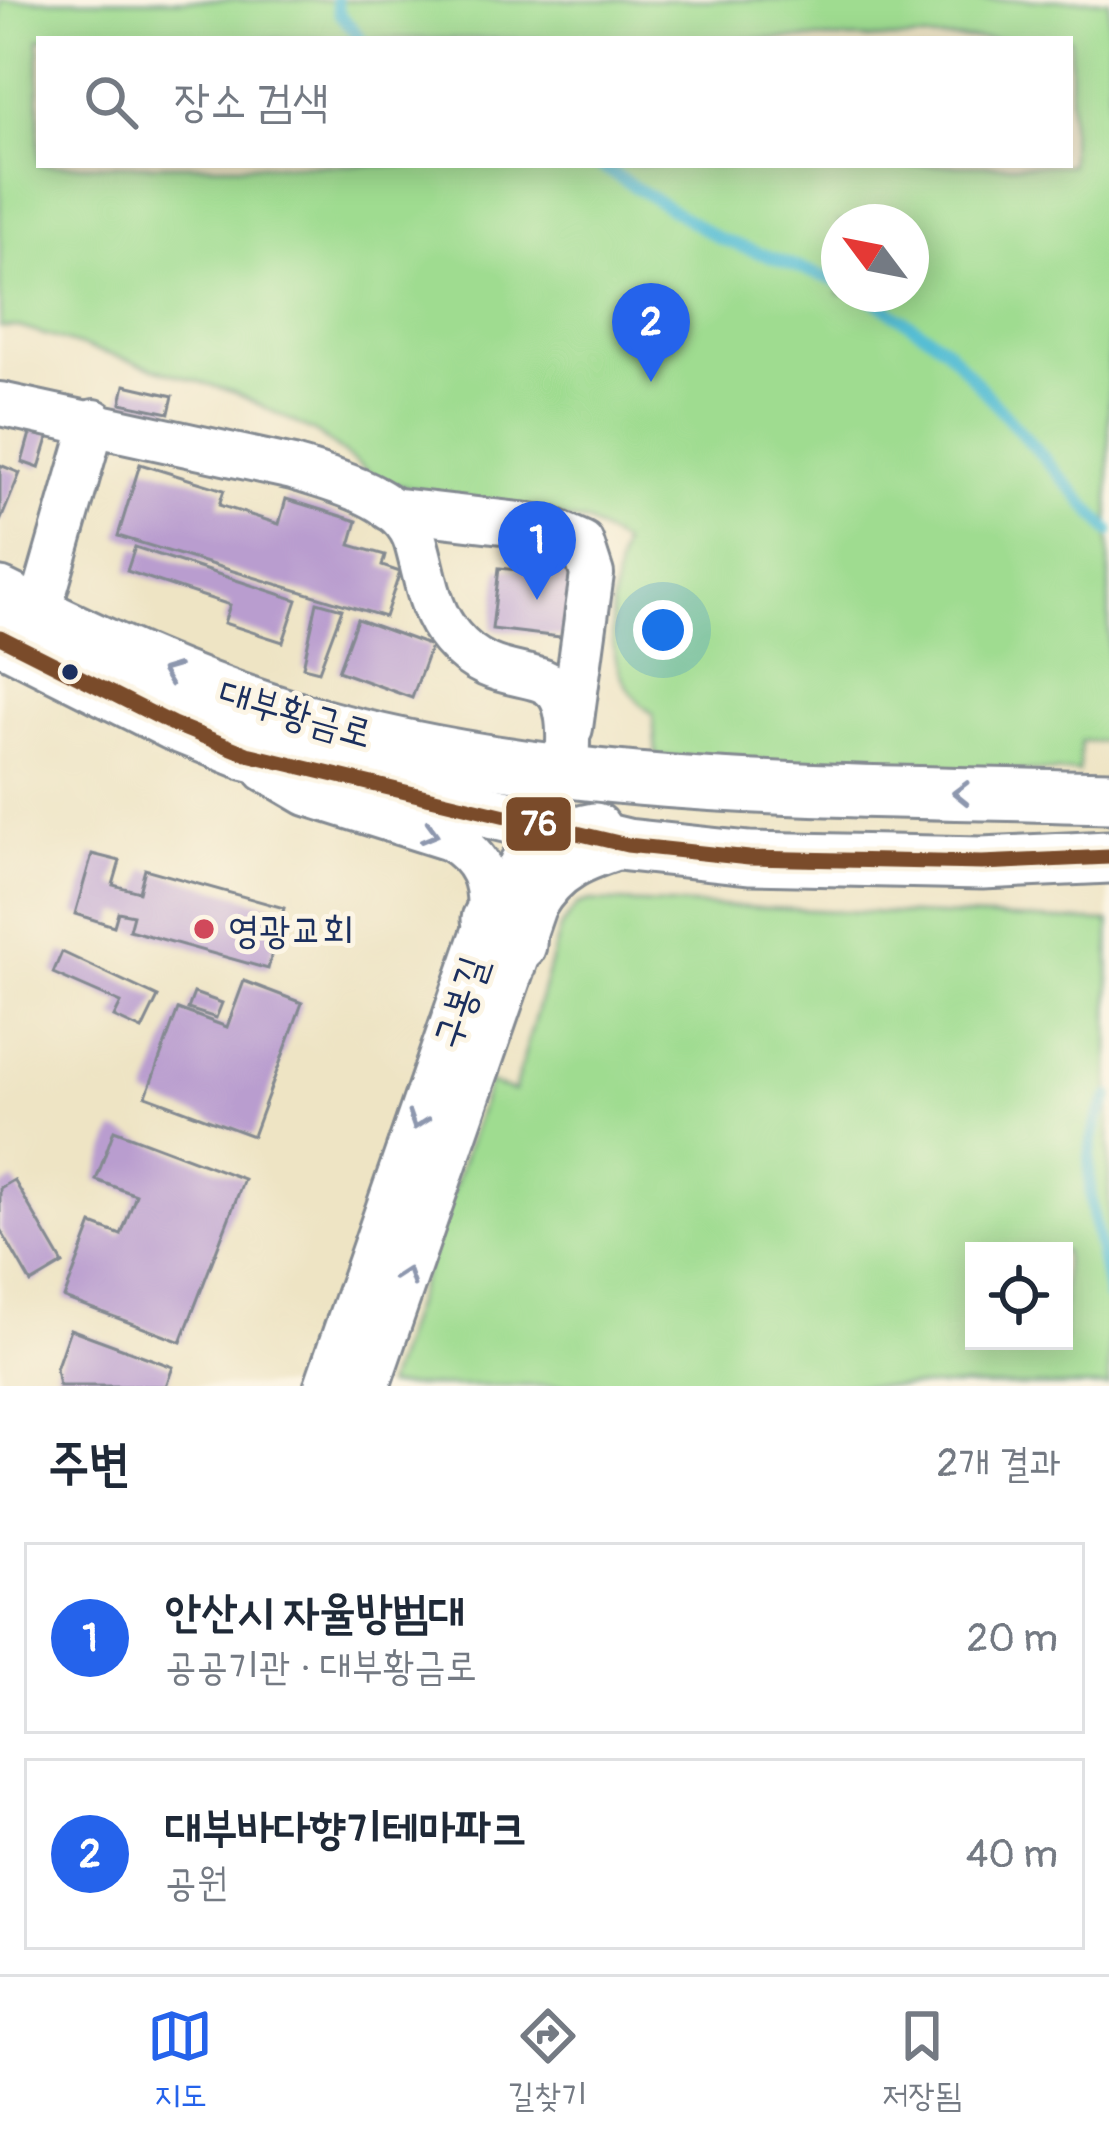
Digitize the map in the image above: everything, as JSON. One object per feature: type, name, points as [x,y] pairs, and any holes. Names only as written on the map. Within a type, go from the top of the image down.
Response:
[{"type":"main road","name":"대부황금로","points":[[13,615],[305,721],[443,749],[568,751],[716,787],[1094,796]]},
{"type":"main road","name":"대부황금로","points":[[13,615],[247,754],[522,844]]},
{"type":"main road","points":[[443,749],[501,777],[522,844],[504,932]]},
{"type":"main road","points":[[522,844],[655,819],[834,822],[872,811],[898,793]]},
{"type":"main road","points":[[574,832],[627,845],[748,858],[982,863],[1093,857]]},
{"type":"street","points":[[0,404],[293,468],[336,482],[390,509],[547,526],[582,544],[592,574],[568,751]]},
{"type":"street","points":[[13,615],[94,421]]},
{"type":"street","points":[[390,509],[415,537],[428,594],[456,643],[503,670],[548,683],[563,695],[568,751]]},
{"type":"street","name":"구봉길","points":[[247,754],[307,794],[450,839],[470,850],[504,932],[368,1386]]},
{"type":"street","name":"구봉길","points":[[326,1386],[504,932],[566,867],[627,845]]},
{"type":"green space","points":[[0,0],[1109,0],[1109,742],[1081,741],[1079,772],[882,769],[656,756],[653,714],[623,680],[612,637],[622,544],[588,523],[382,482],[318,434],[233,392],[19,327],[0,327]]},
{"type":"green space","points":[[590,901],[1109,922],[1109,1386],[386,1386],[489,1083],[514,1091],[560,929],[577,905]]},
{"type":"building","points":[[125,385],[173,396],[169,413],[121,403]]},
{"type":"building","points":[[32,426],[50,432],[39,468],[22,462]]},
{"type":"building","points":[[140,464],[224,490],[219,505],[279,524],[286,499],[357,521],[350,545],[385,555],[382,566],[400,572],[385,617],[118,536]]},
{"type":"building","points":[[0,465],[20,473],[0,522]]},
{"type":"building","points":[[135,547],[297,600],[283,642],[224,623],[230,605],[127,571]]},
{"type":"building","points":[[520,554],[579,561],[569,638],[492,629],[499,568],[518,570]]},
{"type":"building","points":[[317,602],[342,609],[319,671],[303,667]]},
{"type":"building","points":[[357,619],[431,646],[412,698],[338,671]]},
{"type":"building","points":[[92,854],[120,861],[113,885],[139,892],[145,869],[284,908],[268,969],[129,930],[133,915],[118,912],[114,926],[75,914]]},
{"type":"building","points":[[62,952],[158,997],[142,1030],[114,1017],[121,1003],[53,973]]},
{"type":"building","points":[[244,981],[302,1003],[253,1136],[146,1096],[178,1009],[227,1027]]},
{"type":"building","points":[[194,993],[222,1003],[216,1018],[188,1009]]},
{"type":"building","points":[[114,1130],[244,1179],[181,1342],[64,1298],[92,1224],[121,1235],[136,1195],[96,1180]]},
{"type":"building","points":[[14,1180],[63,1264],[31,1283],[0,1229],[0,1188]]},
{"type":"building","points":[[70,1329],[173,1367],[166,1386],[59,1386],[56,1369]]},
{"type":"waterway","points":[[336,0],[339,13],[358,36]]},
{"type":"waterway","points":[[604,168],[718,238],[821,275]]},
{"type":"waterway","points":[[892,312],[944,346],[1109,531]]},
{"type":"waterway","points":[[1109,1097],[1091,1144],[1089,1169],[1109,1297]]},
{"type":"transit line","name":"76","points":[[0,637],[173,724],[247,754],[627,845],[749,858],[982,863],[1109,857]]},
{"type":"place","name":"대부바다향기테마파크","points":[[651,382]]},
{"type":"place","name":"안산시 자율방범대","points":[[537,600]]},
{"type":"place","name":"영광교회","points":[[204,929]]}]
